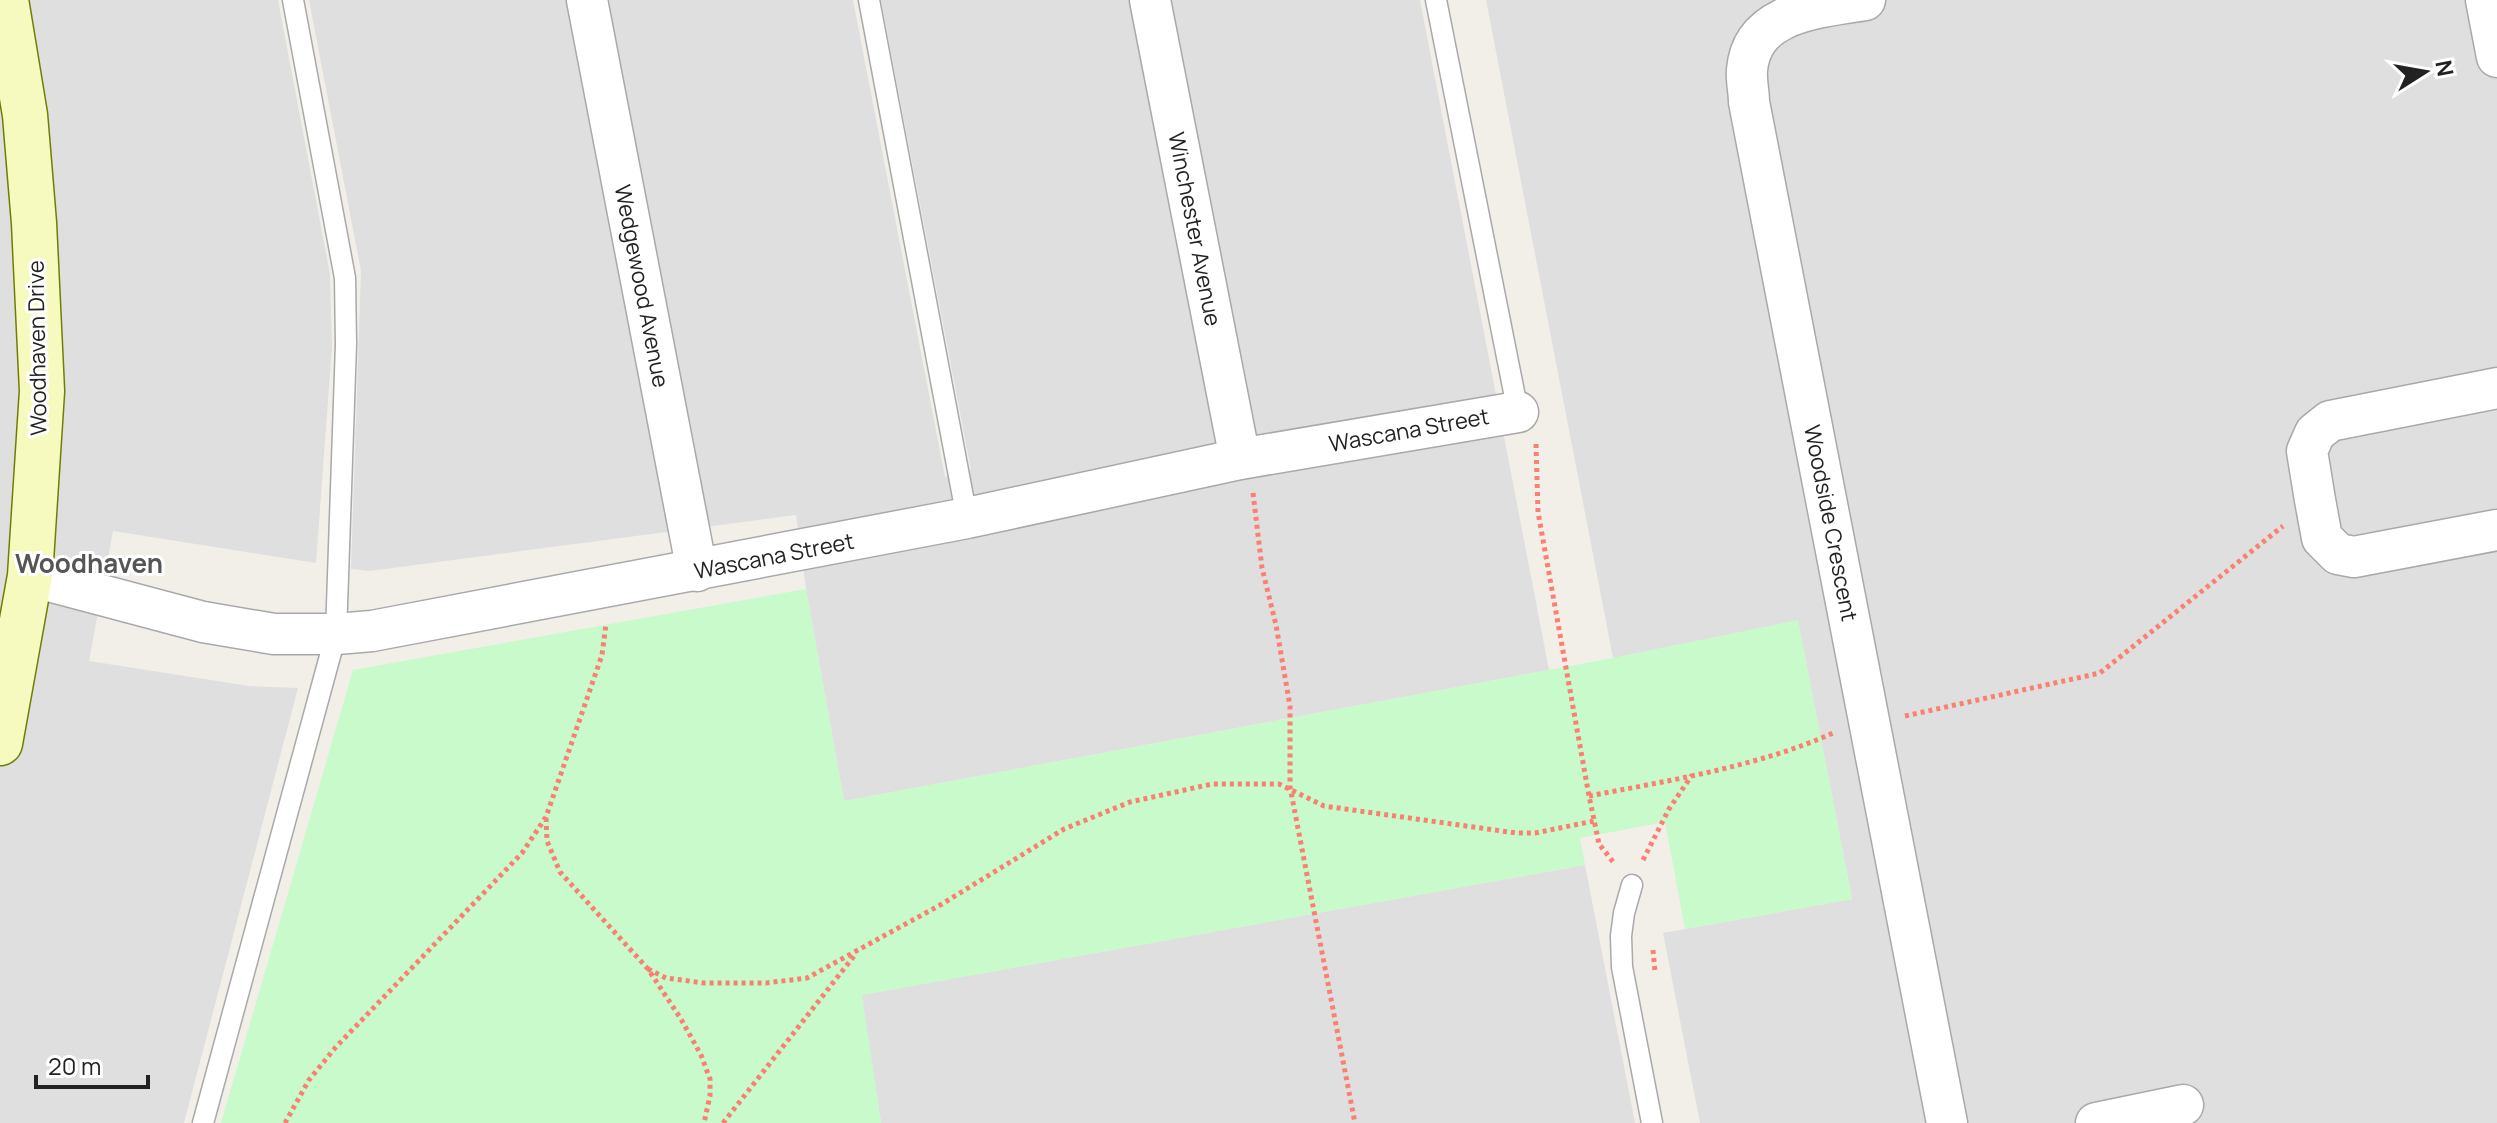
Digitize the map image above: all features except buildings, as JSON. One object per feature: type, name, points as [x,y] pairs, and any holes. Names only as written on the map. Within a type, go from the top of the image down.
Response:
[{"type":"street","name":"Woodhaven Drive","points":[[0,743],[30,576],[42,391],[25,115],[6,0]]},
{"type":"street","name":"Wedgewood Avenue","points":[[587,0],[697,571]]},
{"type":"street","name":"Winchester Avenue","points":[[1150,0],[1240,459]]},
{"type":"street","name":"Woodside Crescent","points":[[1865,0],[1800,12],[1773,24],[1756,39],[1747,70],[1749,102],[1947,1123]]},
{"type":"street","points":[[2486,0],[2497,57]]},
{"type":"street","points":[[2497,388],[2330,421],[2315,433],[2307,451],[2322,538],[2338,554],[2354,557],[2497,530]]},
{"type":"street","name":"Wascana Street","points":[[30,576],[203,622],[274,634],[372,631],[967,518],[1240,459],[1527,423]]},
{"type":"street","points":[[2096,1123],[2183,1105]]},
{"type":"lane","points":[[203,1123],[336,634],[346,344],[345,278],[293,0]]},
{"type":"lane","points":[[869,0],[967,518]]},
{"type":"lane","points":[[1436,0],[1527,423]]},
{"type":"lane","points":[[1632,885],[1622,924],[1622,967],[1652,1123]]},
{"type":"path","points":[[1527,423],[1538,512],[1599,844],[1632,885],[1669,809],[1693,775]]},
{"type":"path","points":[[1240,459],[1255,500],[1262,568],[1287,685],[1292,734],[1290,787],[1355,1123]]},
{"type":"path","points":[[1589,796],[1693,775],[1780,752],[1870,723],[2100,673],[2315,500]]},
{"type":"path","points":[[285,1123],[309,1080],[335,1048],[522,853],[546,817],[602,655],[610,587]]},
{"type":"path","points":[[648,969],[666,978],[680,980],[785,982],[807,978],[942,904],[1064,829],[1097,813],[1130,802],[1212,784],[1248,782],[1290,787],[1324,806],[1516,833],[1535,833],[1594,821]]},
{"type":"path","points":[[546,817],[547,841],[560,872],[648,969],[701,1055],[710,1079],[704,1123]]},
{"type":"path","points":[[1652,944],[1655,982]]},
{"type":"path","points":[[723,1123],[857,952]]},
{"type":"shaded area","points":[[0,0],[278,0],[330,274],[332,347],[316,563],[113,531],[89,661],[249,686],[298,688],[184,1123],[0,1123]]},
{"type":"shaded area","points":[[309,0],[853,0],[945,477],[971,470],[881,0],[1420,0],[1549,670],[844,801],[796,515],[370,571],[351,569],[361,271]]},
{"type":"shaded area","points":[[1486,0],[2497,0],[2497,1123],[1700,1123],[1663,933],[1852,899],[1798,621],[1613,658]]},
{"type":"shaded area","points":[[1585,865],[1635,1123],[881,1123],[861,995]]},
{"type":"green space","points":[[806,589],[844,801],[1613,658],[1798,620],[1852,899],[1685,929],[1665,822],[1580,838],[1585,865],[862,995],[881,1123],[221,1123],[353,670]]},
{"type":"district","name":"Woodhaven","points":[[89,564]]}]
